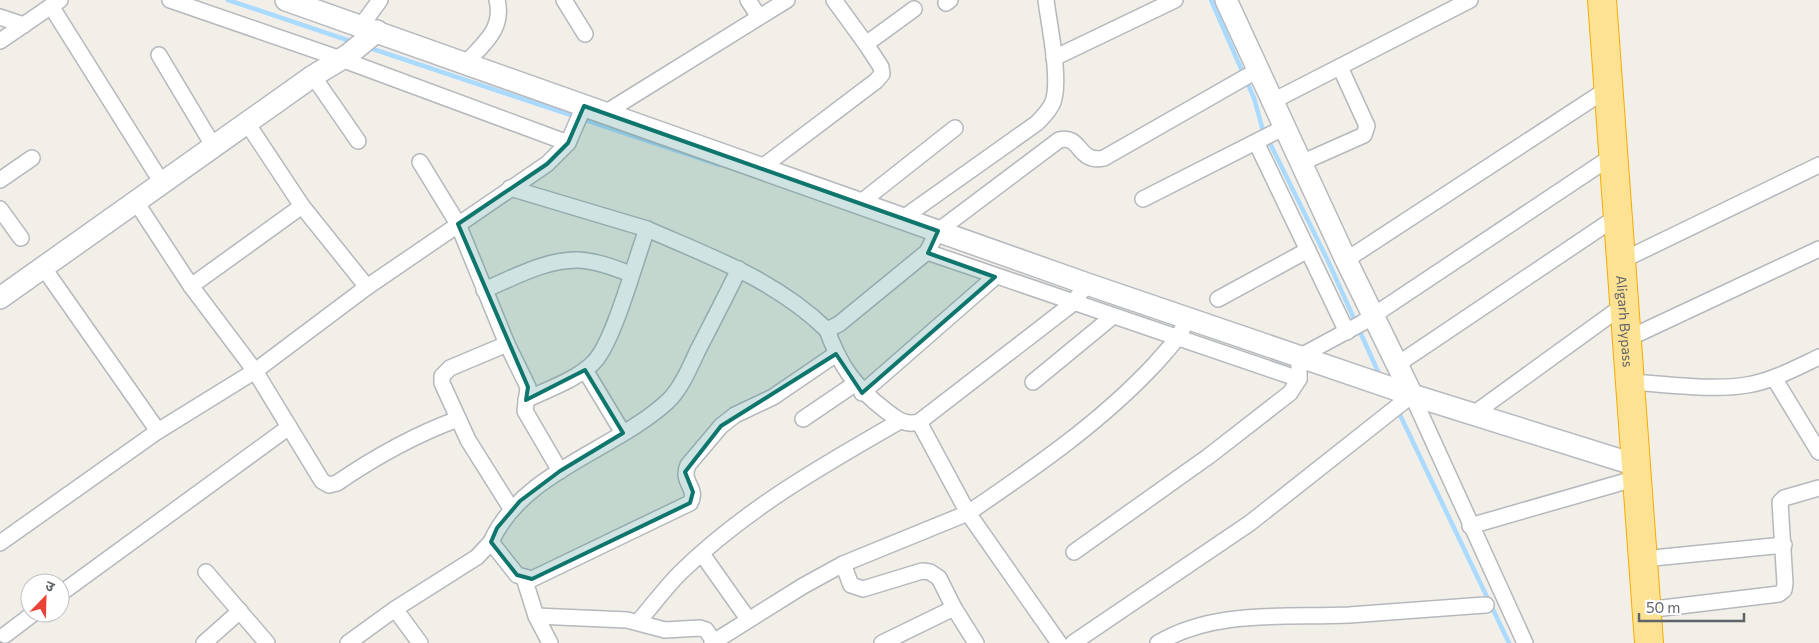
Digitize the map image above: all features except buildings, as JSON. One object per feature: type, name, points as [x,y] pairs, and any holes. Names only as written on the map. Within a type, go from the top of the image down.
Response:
[{"type":"highway","name":"Aligarh Bypass","points":[[1602,0],[1649,643]]},
{"type":"street","points":[[170,0],[358,43],[466,63],[582,110],[605,112],[903,218],[932,243],[995,277],[1112,317],[1183,328]]},
{"type":"street","points":[[286,0],[358,43],[571,137]]},
{"type":"street","points":[[0,298],[358,43],[380,0]]},
{"type":"street","points":[[466,63],[492,34],[498,24],[500,13],[497,0]]},
{"type":"street","points":[[564,0],[586,34]]},
{"type":"street","points":[[748,0],[759,17]]},
{"type":"street","points":[[605,112],[787,0]]},
{"type":"street","points":[[761,168],[876,82],[882,74],[881,67],[834,0]]},
{"type":"street","points":[[903,218],[1037,123],[1047,113],[1053,102],[1055,91],[1054,58],[1046,0]]},
{"type":"street","points":[[1054,58],[1175,0]]},
{"type":"street","points":[[1226,0],[1250,75],[1273,101],[1270,135],[1308,250],[1359,325],[1398,364],[1401,405],[1470,526],[1525,643]]},
{"type":"street","points":[[1273,101],[1470,0]]},
{"type":"street","points":[[0,41],[55,3],[162,183]]},
{"type":"street","points":[[866,44],[914,8]]},
{"type":"street","points":[[0,17],[24,25]]},
{"type":"street","points":[[159,55],[214,147]]},
{"type":"street","points":[[1301,163],[1364,135],[1367,131],[1367,126],[1340,68]]},
{"type":"street","points":[[827,330],[839,324],[932,243],[1059,140],[1066,138],[1074,142],[1084,156],[1094,160],[1104,158],[1250,75]]},
{"type":"street","points":[[314,76],[358,141]]},
{"type":"street","points":[[1346,260],[1609,88]]},
{"type":"street","points":[[0,544],[158,431],[254,371],[367,287],[547,164],[571,137],[582,110]]},
{"type":"street","points":[[247,123],[302,206],[367,287]]},
{"type":"street","points":[[860,203],[956,128]]},
{"type":"street","points":[[1270,135],[1301,163],[1346,260],[1359,325]]},
{"type":"street","points":[[1143,199],[1270,135]]},
{"type":"street","points":[[1074,552],[1216,450],[1290,393],[1299,368],[1359,325],[1614,155]]},
{"type":"street","points":[[0,180],[32,158]]},
{"type":"street","points":[[420,162],[458,224],[507,344],[528,387],[525,411],[560,471]]},
{"type":"street","points":[[1621,261],[1819,165]]},
{"type":"street","points":[[510,188],[647,229],[740,269],[773,287],[805,309],[827,330],[836,354],[859,388],[900,421],[910,424],[919,422],[1072,304],[1087,284]]},
{"type":"street","points":[[136,202],[191,286],[254,371],[322,481],[329,485],[336,483],[396,446],[427,430],[458,419]]},
{"type":"street","points":[[191,286],[302,206]]},
{"type":"street","points":[[0,209],[22,238]]},
{"type":"street","points":[[1398,364],[1618,216]]},
{"type":"street","points":[[526,400],[585,370],[595,362],[603,350],[647,229]]},
{"type":"street","points":[[932,243],[1087,284],[1183,328],[1401,405],[1472,415],[1636,472]]},
{"type":"street","points":[[1627,339],[1819,249]]},
{"type":"street","points":[[1218,299],[1308,250]]},
{"type":"street","points":[[484,290],[536,269],[578,260],[602,263],[631,274]]},
{"type":"street","points":[[43,267],[158,431]]},
{"type":"street","points":[[348,643],[395,609],[477,557],[491,542],[497,528],[512,510],[560,471],[647,420],[669,400],[687,372],[740,269]]},
{"type":"street","points":[[803,419],[859,388],[995,277]]},
{"type":"street","points":[[1472,415],[1624,306]]},
{"type":"street","points":[[1033,382],[1112,317]]},
{"type":"street","points":[[536,616],[591,620],[612,619],[638,622],[665,630],[700,628],[706,630],[714,642],[748,619],[843,564],[968,513],[1037,466],[1094,422],[1140,380],[1183,328]]},
{"type":"street","points":[[507,344],[445,370],[442,376],[442,383],[458,419],[512,510]]},
{"type":"street","points":[[491,542],[517,575],[532,579],[690,503],[693,492],[685,479],[685,472],[688,465],[721,426],[735,415],[773,397],[836,354]]},
{"type":"street","points":[[1630,382],[1746,386],[1774,378],[1819,357]]},
{"type":"street","points":[[585,370],[623,433]]},
{"type":"street","points":[[1774,378],[1819,452]]},
{"type":"street","points":[[1073,643],[1250,523],[1401,405]]},
{"type":"street","points":[[638,622],[680,573],[734,526],[778,494],[900,421]]},
{"type":"street","points":[[919,422],[968,513],[1059,643]]},
{"type":"street","points":[[70,587],[289,426]]},
{"type":"street","points":[[1470,526],[1636,472]]},
{"type":"street","points":[[1646,610],[1779,594],[1784,590],[1785,583],[1780,502],[1784,498],[1819,488]]},
{"type":"street","points":[[1643,559],[1784,546]]},
{"type":"street","points":[[702,554],[748,619]]},
{"type":"street","points":[[843,564],[851,585],[863,589],[922,571],[930,572],[939,578],[954,608],[976,643]]},
{"type":"street","points":[[206,572],[267,643]]},
{"type":"street","points":[[524,578],[536,616],[550,643]]},
{"type":"street","points":[[1158,643],[1191,627],[1219,620],[1349,615],[1486,605]]},
{"type":"street","points":[[882,643],[954,608]]},
{"type":"street","points":[[395,609],[420,643]]},
{"type":"street","points":[[204,643],[240,611]]},
{"type":"street","points":[[5,634],[20,623]]},
{"type":"highlighted area","points":[[584,106],[938,231],[928,253],[995,277],[862,393],[836,354],[721,426],[685,472],[693,492],[690,503],[532,579],[517,575],[491,542],[497,528],[520,501],[560,471],[623,433],[585,370],[526,400],[528,387],[458,224],[547,164],[568,143]]},
{"type":"waterway","points":[[228,0],[353,42]]},
{"type":"waterway","points":[[1211,0],[1254,98],[1262,127],[1328,261],[1380,376]]},
{"type":"waterway","points":[[367,47],[720,165]]},
{"type":"waterway","points":[[1390,394],[1509,643]]}]
